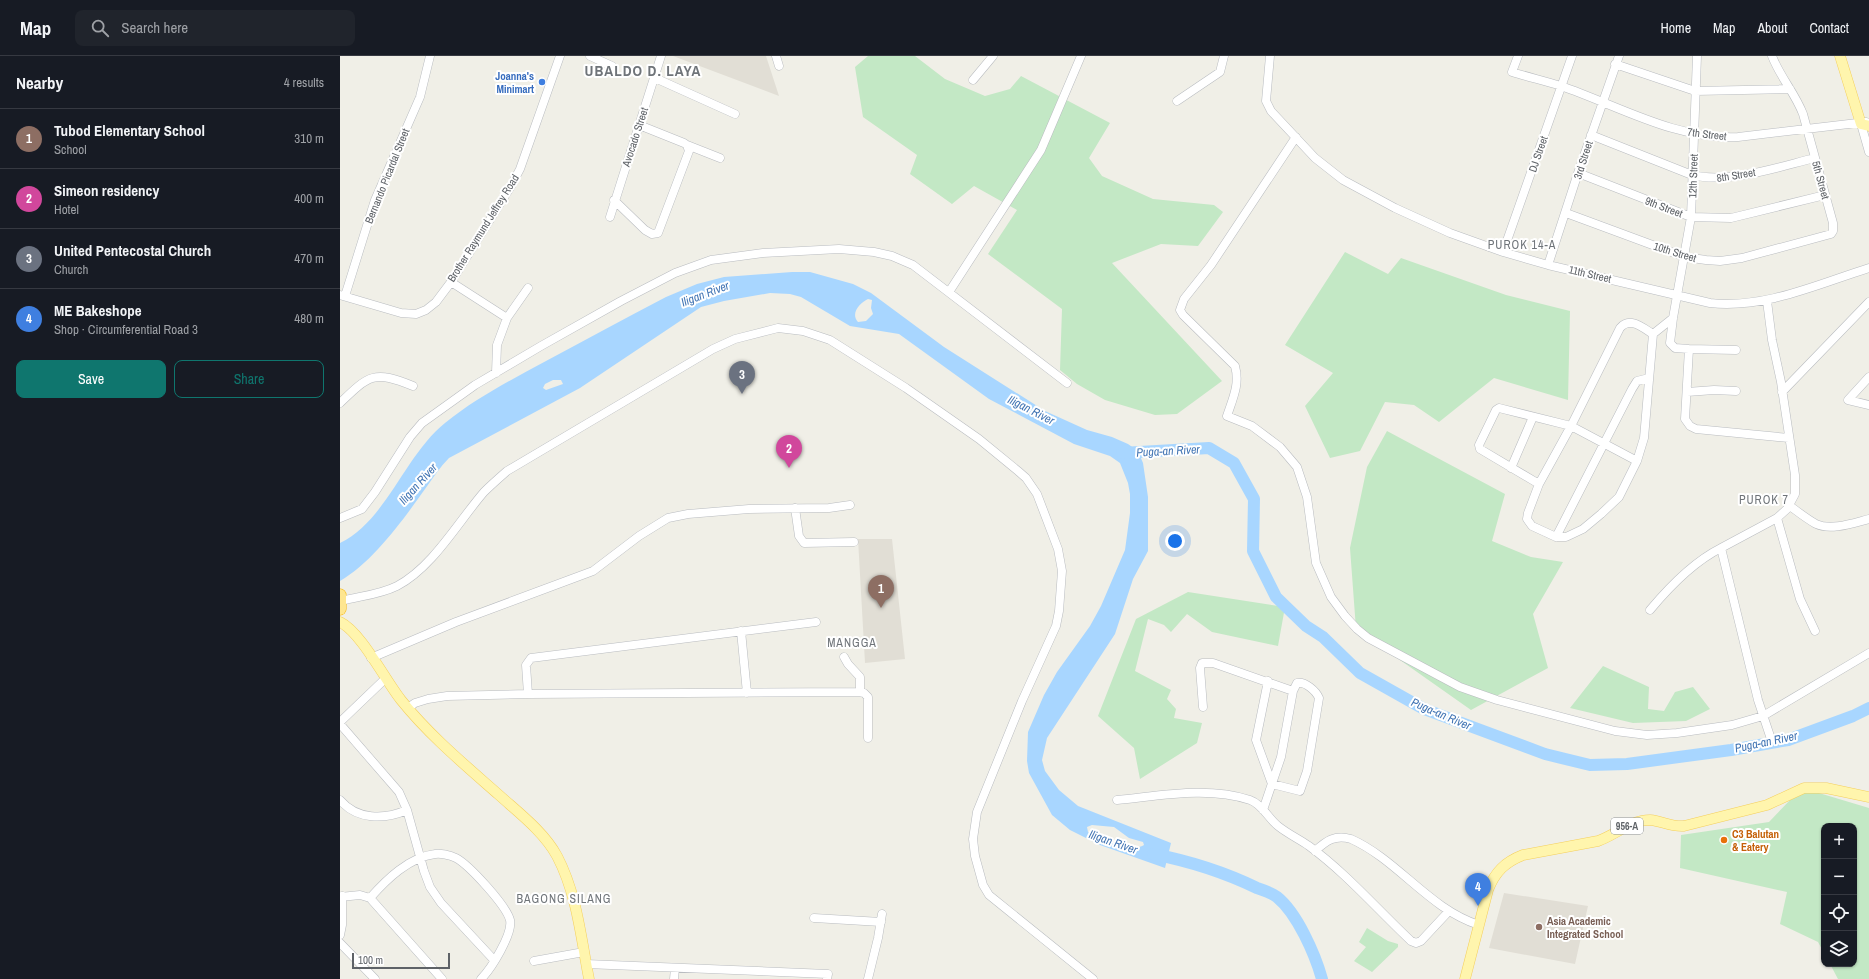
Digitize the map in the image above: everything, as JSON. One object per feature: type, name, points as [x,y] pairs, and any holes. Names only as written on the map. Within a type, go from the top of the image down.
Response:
[{"type":"main road","points":[[1840,56],[1866,124]]},
{"type":"main road","points":[[340,622],[353,632],[385,679],[428,730],[538,831],[549,843],[568,879],[577,913],[589,979]]},
{"type":"main road","name":"956-A","points":[[1465,979],[1479,925],[1494,877],[1503,865],[1523,855],[1598,841],[1641,821],[1651,820],[1675,827],[1743,813],[1772,804],[1788,794],[1804,788],[1826,788],[1869,797]]},
{"type":"street","name":"Bernando Picardal Street","points":[[342,295],[375,200],[420,97],[430,56]]},
{"type":"street","name":"Brother Raymund Jeffrey Road","points":[[342,295],[401,313],[416,314],[431,306],[451,282],[520,169],[560,56]]},
{"type":"street","points":[[590,56],[612,66]]},
{"type":"street","name":"Avocado Street","points":[[610,217],[614,200],[661,56]]},
{"type":"street","points":[[776,56],[779,66]]},
{"type":"street","points":[[974,80],[993,56]]},
{"type":"street","points":[[949,292],[1040,150],[1081,56]]},
{"type":"street","points":[[1177,101],[1220,72],[1224,56]]},
{"type":"street","name":"11th Street","points":[[1270,56],[1266,101],[1271,111],[1315,158],[1342,180],[1409,214],[1450,232],[1504,252],[1548,265],[1710,303],[1726,305],[1767,301],[1869,268]]},
{"type":"street","name":"7th Street","points":[[1518,56],[1512,72],[1561,86],[1602,103],[1695,134],[1728,137],[1866,124]]},
{"type":"street","name":"DJ Street","points":[[1504,252],[1572,56]]},
{"type":"street","name":"3rd Street","points":[[1548,265],[1615,64],[1619,56]]},
{"type":"street","name":"12th Street","points":[[1696,56],[1695,134],[1691,217],[1685,257],[1672,318],[1670,343],[1675,348],[1736,350]]},
{"type":"street","name":"5th Street","points":[[1772,56],[1798,101],[1833,223],[1833,231]]},
{"type":"street","points":[[1615,64],[1695,92],[1790,89]]},
{"type":"street","points":[[655,78],[735,114]]},
{"type":"street","points":[[1866,124],[1869,152]]},
{"type":"street","points":[[639,125],[720,158]]},
{"type":"street","name":"8th Street","points":[[1591,135],[1692,175],[1716,179],[1729,178],[1815,158]]},
{"type":"street","points":[[1296,137],[1211,264],[1184,298],[1180,310],[1183,315],[1235,366],[1238,376],[1237,386],[1227,416],[1252,426],[1269,438],[1280,447],[1297,467],[1308,497],[1316,563],[1331,597],[1345,616],[1368,638],[1460,687],[1497,700],[1615,731],[1647,735],[1677,733],[1732,724],[1763,716],[1869,653]]},
{"type":"street","points":[[614,200],[645,230],[652,234],[658,233],[689,151],[687,145]]},
{"type":"street","name":"9th Street","points":[[1578,173],[1691,217],[1732,218],[1825,195]]},
{"type":"street","name":"10th Street","points":[[1566,213],[1685,257],[1706,260],[1732,260],[1826,236],[1833,231]]},
{"type":"street","points":[[340,518],[362,509],[375,492],[410,436],[422,423],[475,385],[621,301],[675,273],[711,260],[763,253],[839,250],[874,252],[892,256],[913,265],[1067,383]]},
{"type":"street","points":[[451,282],[507,318]]},
{"type":"street","points":[[496,373],[497,345],[507,318],[528,288]]},
{"type":"street","points":[[1650,610],[1692,566],[1706,556],[1777,518],[1790,506],[1795,494],[1796,484],[1767,301]]},
{"type":"street","points":[[1782,392],[1869,302]]},
{"type":"street","points":[[1653,334],[1632,323],[1623,325],[1571,426],[1539,484],[1527,519],[1532,526],[1556,537],[1566,537],[1583,529],[1619,497],[1637,461],[1644,438],[1653,334],[1672,318]]},
{"type":"street","points":[[340,602],[380,594],[398,586],[420,569],[446,542],[485,492],[507,471],[713,349],[735,339],[778,328],[803,331],[830,340],[906,388],[979,439],[1026,478],[1037,494],[1058,549],[1062,571],[1059,611],[1056,626],[979,803],[973,839],[975,856],[983,885],[990,895],[1093,979]]},
{"type":"street","points":[[1689,349],[1685,419],[1690,426],[1696,430],[1789,438]]},
{"type":"street","points":[[340,403],[362,382],[372,377],[385,377],[413,386]]},
{"type":"street","points":[[1869,377],[1848,400],[1869,405]]},
{"type":"street","points":[[1556,537],[1632,388],[1637,381],[1649,378]]},
{"type":"street","points":[[1687,392],[1714,390],[1736,392]]},
{"type":"street","points":[[1539,484],[1480,449],[1479,445],[1496,410],[1500,408],[1571,426],[1637,461]]},
{"type":"street","points":[[1511,468],[1533,416]]},
{"type":"street","points":[[371,658],[456,622],[593,571],[644,533],[668,518],[706,512],[829,508],[850,505]]},
{"type":"street","points":[[1790,506],[1815,523],[1823,526],[1840,525],[1869,519]]},
{"type":"street","points":[[795,508],[799,536],[804,543],[854,542]]},
{"type":"street","points":[[1777,518],[1800,599],[1815,631]]},
{"type":"street","points":[[1721,548],[1763,716],[1771,739]]},
{"type":"street","points":[[528,694],[526,665],[531,658],[816,622]]},
{"type":"street","points":[[741,631],[747,693]]},
{"type":"street","points":[[844,657],[848,664],[860,677],[860,692]]},
{"type":"street","points":[[1203,708],[1200,668],[1202,663],[1213,663],[1293,691]]},
{"type":"street","points":[[385,679],[340,723],[399,792],[407,810],[420,859],[430,887],[441,903],[494,960]]},
{"type":"street","points":[[1268,681],[1256,740],[1272,784]]},
{"type":"street","points":[[1263,810],[1281,757],[1293,691],[1297,683],[1302,683],[1309,687],[1319,698],[1307,771],[1300,791],[1272,784]]},
{"type":"street","points":[[408,708],[415,703],[447,696],[528,694],[860,692],[864,693],[868,697],[868,738]]},
{"type":"street","points":[[1117,800],[1204,792],[1219,793],[1250,800],[1256,803],[1284,832],[1314,851],[1356,886],[1414,943],[1422,941],[1449,911]]},
{"type":"street","points":[[340,800],[346,807],[357,813],[370,816],[398,814],[407,810]]},
{"type":"street","points":[[1314,851],[1328,840],[1334,838],[1351,839],[1388,863],[1449,911],[1479,925]]},
{"type":"street","points":[[370,898],[386,879],[397,870],[420,859],[435,854],[455,857],[463,863],[500,901],[510,921],[509,932],[489,971],[481,979]]},
{"type":"street","points":[[340,935],[342,924],[341,897],[360,895],[370,898],[442,979]]},
{"type":"street","points":[[814,918],[881,918],[868,979]]},
{"type":"street","points":[[340,943],[375,979]]},
{"type":"street","points":[[534,961],[584,952]]},
{"type":"street","points":[[586,964],[828,974],[827,979]]},
{"type":"street","points":[[674,979],[675,968]]},
{"type":"shaded area","points":[[673,56],[766,56],[779,96]]},
{"type":"shaded area","points":[[858,539],[892,539],[905,659],[865,663]]},
{"type":"shaded area","name":"Asia Academic Integrated School","points":[[1504,893],[1588,906],[1575,964],[1489,948]]},
{"type":"green space","points":[[868,56],[915,56],[945,79],[985,96],[1010,89],[1021,76],[1110,123],[1089,158],[1102,176],[1153,199],[1214,205],[1223,212],[1198,246],[1161,244],[1112,263],[1222,381],[1177,414],[1155,415],[1105,400],[1077,384],[1060,370],[1062,309],[988,254],[1017,210],[974,186],[952,204],[910,174],[917,155],[863,117],[855,67]]},
{"type":"green space","points":[[1345,252],[1388,274],[1401,258],[1506,295],[1570,311],[1568,400],[1494,378],[1439,422],[1414,405],[1385,402],[1360,451],[1330,458],[1305,406],[1333,373],[1285,345]]},
{"type":"green space","points":[[1387,431],[1505,494],[1492,541],[1531,557],[1563,562],[1533,614],[1548,668],[1471,710],[1356,629],[1350,548],[1367,467]]},
{"type":"green space","points":[[1188,592],[1285,607],[1278,646],[1212,632],[1187,614],[1171,632],[1164,625],[1148,619],[1135,671],[1171,690],[1167,699],[1176,709],[1174,718],[1202,723],[1197,743],[1140,779],[1134,748],[1098,716],[1136,619]]},
{"type":"green space","points":[[1603,666],[1649,687],[1648,709],[1664,711],[1675,692],[1693,687],[1710,709],[1686,721],[1633,723],[1570,708]]},
{"type":"green space","points":[[1809,790],[1869,808],[1869,979],[1838,979],[1832,967],[1857,967],[1857,823],[1821,823],[1821,948],[1818,942],[1780,924],[1787,892],[1680,868],[1681,835],[1769,822],[1792,798]]},
{"type":"green space","points":[[1367,928],[1388,941],[1398,944],[1398,947],[1372,972],[1354,961],[1366,947],[1359,942]]},
{"type":"water","points":[[810,272],[853,284],[871,293],[944,347],[1045,411],[1087,430],[1112,437],[1128,444],[1138,451],[1143,463],[1148,497],[1148,551],[1133,579],[1115,634],[1047,738],[1042,760],[1045,771],[1059,790],[1078,806],[1171,843],[1165,868],[1100,845],[1070,830],[1052,815],[1029,773],[1027,761],[1028,732],[1044,695],[1057,672],[1090,626],[1101,606],[1125,550],[1130,513],[1130,494],[1128,483],[1120,463],[1110,456],[1074,444],[989,399],[899,334],[850,326],[801,297],[790,294],[770,293],[724,301],[701,307],[580,388],[449,458],[387,540],[364,563],[340,581],[340,543],[356,533],[370,519],[383,504],[418,452],[431,436],[445,423],[481,397],[507,382],[666,297],[697,284],[724,277]],"holes":[[[868,299],[872,300],[871,308],[873,314],[866,321],[858,322],[855,315],[857,309]],[[553,380],[561,380],[563,384],[546,390],[543,388],[545,384]],[[1092,825],[1114,827],[1129,838],[1143,842],[1144,845],[1132,847],[1116,844],[1088,832],[1087,827]]]},
{"type":"waterway","name":"Puga-an River","points":[[1122,453],[1209,448],[1234,463],[1254,499],[1253,551],[1276,597],[1306,626],[1323,637],[1360,673],[1424,709],[1545,754],[1590,765],[1627,764],[1731,750],[1788,740],[1853,716],[1869,708]]},
{"type":"waterway","name":"Iligan River","points":[[1153,854],[1180,860],[1219,872],[1273,894],[1284,904],[1298,923],[1310,946],[1322,979]]},
{"type":"place","name":"Joanna's Minimart","points":[[542,82]]},
{"type":"place","name":"United Pentecostal Church","points":[[742,394]]},
{"type":"place","name":"Simeon residency","points":[[789,468]]},
{"type":"place","name":"Tubod Elementary School","points":[[881,608]]},
{"type":"place","name":"C3 Balutan & Eatery","points":[[1724,840]]},
{"type":"place","name":"ME Bakeshope","points":[[1478,906]]},
{"type":"place","name":"Asia Academic Integrated School","points":[[1539,927]]},
{"type":"district","name":"UBALDO D. LAYA","points":[[643,70]]},
{"type":"district","name":"PUROK 14-A","points":[[1522,245]]},
{"type":"district","name":"PUROK 7","points":[[1764,500]]},
{"type":"district","name":"MANGGA","points":[[852,643]]},
{"type":"district","name":"BAGONG SILANG","points":[[564,899]]}]
